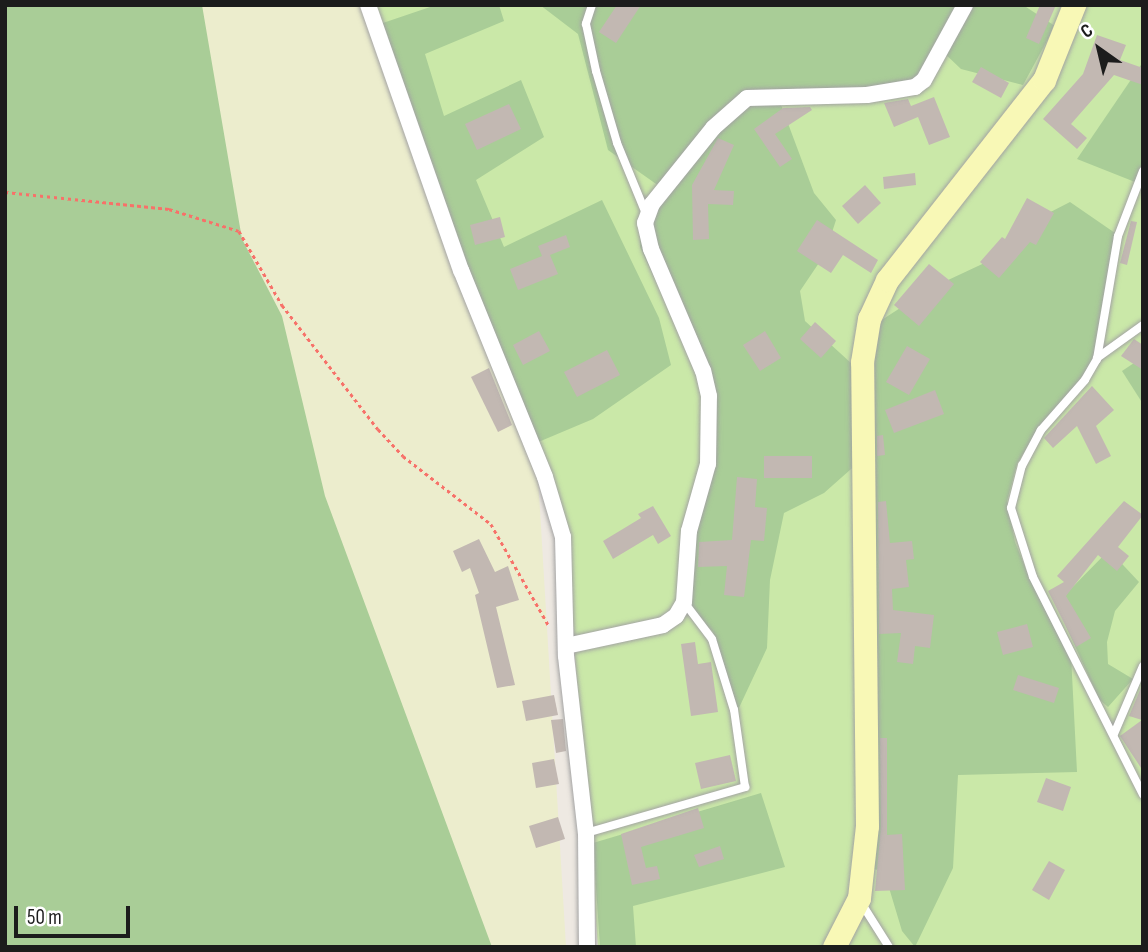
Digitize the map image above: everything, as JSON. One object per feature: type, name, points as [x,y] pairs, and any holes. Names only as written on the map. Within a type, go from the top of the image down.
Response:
[{"type":"street","points":[[368,5],[461,270],[556,509],[566,568],[566,651],[586,833],[587,947]]},
{"type":"street","points":[[566,651],[663,625],[676,617],[684,602],[689,531],[708,464],[709,396],[703,371],[651,249],[647,216],[695,149],[742,101],[773,95],[867,95],[915,87],[924,80],[965,5]]},
{"type":"street","points":[[834,947],[859,898],[867,826],[862,362],[869,319],[887,279],[1044,80],[1073,5]]},
{"type":"lane","points":[[593,5],[586,24],[596,71],[617,143],[647,216]]},
{"type":"lane","points":[[1141,177],[1118,236],[1097,359],[1085,380],[1041,430],[1022,465],[1011,508],[1033,577],[1143,795]]},
{"type":"lane","points":[[1097,359],[1143,325]]},
{"type":"lane","points":[[586,833],[744,787],[733,710],[712,639],[684,602]]},
{"type":"lane","points":[[1114,734],[1143,666]]},
{"type":"lane","points":[[859,898],[889,947]]},
{"type":"path","points":[[5,192],[169,209],[241,233],[282,305],[378,429],[429,478],[491,524],[566,651]]},
{"type":"green space","points":[[5,5],[370,5],[536,443],[566,947],[5,947]]},
{"type":"green space","points":[[5,5],[202,5],[242,239],[282,316],[325,496],[492,947],[5,947]]},
{"type":"green space","points":[[370,5],[1143,5],[1143,947],[598,947],[574,645],[570,542]]},
{"type":"green space","points":[[436,5],[499,5],[504,21],[425,54],[444,116],[521,80],[544,137],[476,180],[504,247],[602,200],[659,318],[671,365],[593,419],[536,443],[514,397],[377,25]]},
{"type":"green space","points":[[540,5],[1023,5],[1055,26],[1023,85],[961,69],[940,49],[908,86],[777,94],[814,193],[836,220],[825,254],[800,291],[805,321],[863,374],[874,325],[931,288],[993,259],[1033,221],[1070,202],[1115,233],[1096,359],[1032,439],[1017,464],[1007,501],[1015,542],[1030,579],[1071,655],[1077,772],[958,775],[953,868],[915,947],[902,931],[884,871],[867,868],[868,454],[824,493],[784,513],[770,580],[767,648],[737,712],[713,632],[686,604],[692,538],[708,471],[701,379],[640,247],[639,215],[659,186],[608,150],[578,34]]},
{"type":"green space","points":[[1143,62],[1143,181],[1135,182],[1077,159]]},
{"type":"green space","points":[[1143,357],[1143,404],[1122,371]]},
{"type":"green space","points":[[1109,550],[1139,582],[1115,611],[1107,642],[1108,664],[1133,679],[1108,707],[1099,699],[1056,604]]},
{"type":"green space","points":[[761,793],[785,867],[633,906],[636,947],[600,947],[593,843]]},
{"type":"building","points":[[617,5],[641,5],[616,43],[599,32]]},
{"type":"building","points":[[1040,5],[1056,5],[1039,44],[1026,38]]},
{"type":"building","points":[[1097,35],[1126,45],[1120,60],[1143,68],[1143,85],[1114,75],[1071,124],[1087,138],[1077,149],[1043,119],[1083,74]]},
{"type":"building","points":[[981,67],[1009,83],[1001,98],[972,82]]},
{"type":"building","points":[[934,97],[950,137],[929,145],[918,117],[894,127],[884,103],[908,99],[911,106]]},
{"type":"building","points":[[509,104],[521,129],[477,150],[465,124]]},
{"type":"building","points":[[810,107],[812,110],[775,134],[792,159],[780,167],[754,129],[783,108]]},
{"type":"building","points":[[718,138],[734,145],[714,190],[734,191],[733,205],[708,204],[709,239],[693,240],[692,185]]},
{"type":"building","points":[[915,173],[916,185],[884,189],[883,177]]},
{"type":"building","points":[[865,185],[881,203],[858,224],[842,206]]},
{"type":"building","points":[[1027,198],[1054,213],[1036,245],[1030,242],[999,278],[980,262],[1002,237],[1005,239]]},
{"type":"building","points":[[500,217],[505,237],[475,245],[470,225]]},
{"type":"building","points":[[817,220],[878,260],[871,273],[843,255],[831,273],[797,251]]},
{"type":"building","points":[[1131,221],[1137,222],[1127,265],[1120,263]]},
{"type":"building","points":[[566,235],[570,247],[550,255],[558,274],[518,290],[510,269],[542,256],[538,246]]},
{"type":"building","points":[[929,264],[954,284],[919,326],[894,305]]},
{"type":"building","points":[[815,322],[836,341],[821,358],[800,339]]},
{"type":"building","points":[[539,331],[550,351],[523,365],[513,345]]},
{"type":"building","points":[[765,331],[781,358],[760,371],[743,345]]},
{"type":"building","points":[[1134,339],[1143,345],[1143,370],[1121,356]]},
{"type":"building","points":[[907,346],[930,359],[909,395],[886,382]]},
{"type":"building","points":[[607,350],[620,375],[577,397],[564,372]]},
{"type":"building","points":[[489,368],[512,425],[498,432],[471,377]]},
{"type":"building","points":[[1092,386],[1114,410],[1096,426],[1111,456],[1096,464],[1077,426],[1053,448],[1044,438]]},
{"type":"building","points":[[935,390],[944,414],[894,433],[885,410]]},
{"type":"building","points":[[883,435],[885,455],[877,456],[877,436]]},
{"type":"building","points":[[764,456],[812,456],[812,478],[764,478]]},
{"type":"building","points":[[737,477],[757,479],[755,507],[767,508],[764,541],[751,540],[744,597],[724,595],[727,566],[698,567],[699,542],[732,540]]},
{"type":"building","points":[[886,501],[890,543],[912,541],[914,559],[906,560],[909,587],[892,589],[893,610],[934,615],[930,648],[915,646],[913,664],[897,662],[901,633],[879,634],[878,502]]},
{"type":"building","points":[[1124,501],[1143,515],[1118,547],[1129,556],[1117,571],[1098,555],[1066,596],[1091,638],[1076,647],[1048,591],[1064,582],[1057,576]]},
{"type":"building","points":[[653,506],[671,536],[658,544],[653,535],[613,559],[603,541],[641,518],[638,514]]},
{"type":"building","points":[[479,539],[495,572],[508,566],[519,600],[496,607],[515,685],[497,688],[475,595],[479,593],[470,568],[462,572],[453,551]]},
{"type":"building","points":[[1027,624],[1033,647],[1003,655],[997,632]]},
{"type":"building","points":[[695,642],[698,664],[711,662],[718,712],[691,716],[681,644]]},
{"type":"building","points":[[1018,675],[1059,688],[1054,703],[1013,690]]},
{"type":"building","points":[[1143,683],[1143,771],[1120,736],[1142,720],[1129,716]]},
{"type":"building","points":[[554,695],[558,715],[526,721],[522,701]]},
{"type":"building","points":[[563,719],[566,751],[556,753],[551,720]]},
{"type":"building","points":[[880,738],[887,738],[887,835],[902,834],[905,890],[875,891],[881,826]]},
{"type":"building","points":[[730,755],[736,781],[701,789],[695,763]]},
{"type":"building","points":[[554,759],[559,784],[536,788],[532,763]]},
{"type":"building","points":[[1046,778],[1071,787],[1063,811],[1037,802]]},
{"type":"building","points":[[698,808],[704,828],[641,847],[646,868],[657,866],[660,879],[632,885],[621,834]]},
{"type":"building","points":[[558,817],[565,839],[536,848],[529,826]]},
{"type":"building","points":[[720,846],[724,859],[699,867],[694,855]]},
{"type":"building","points":[[1049,861],[1065,870],[1049,900],[1032,890]]}]
